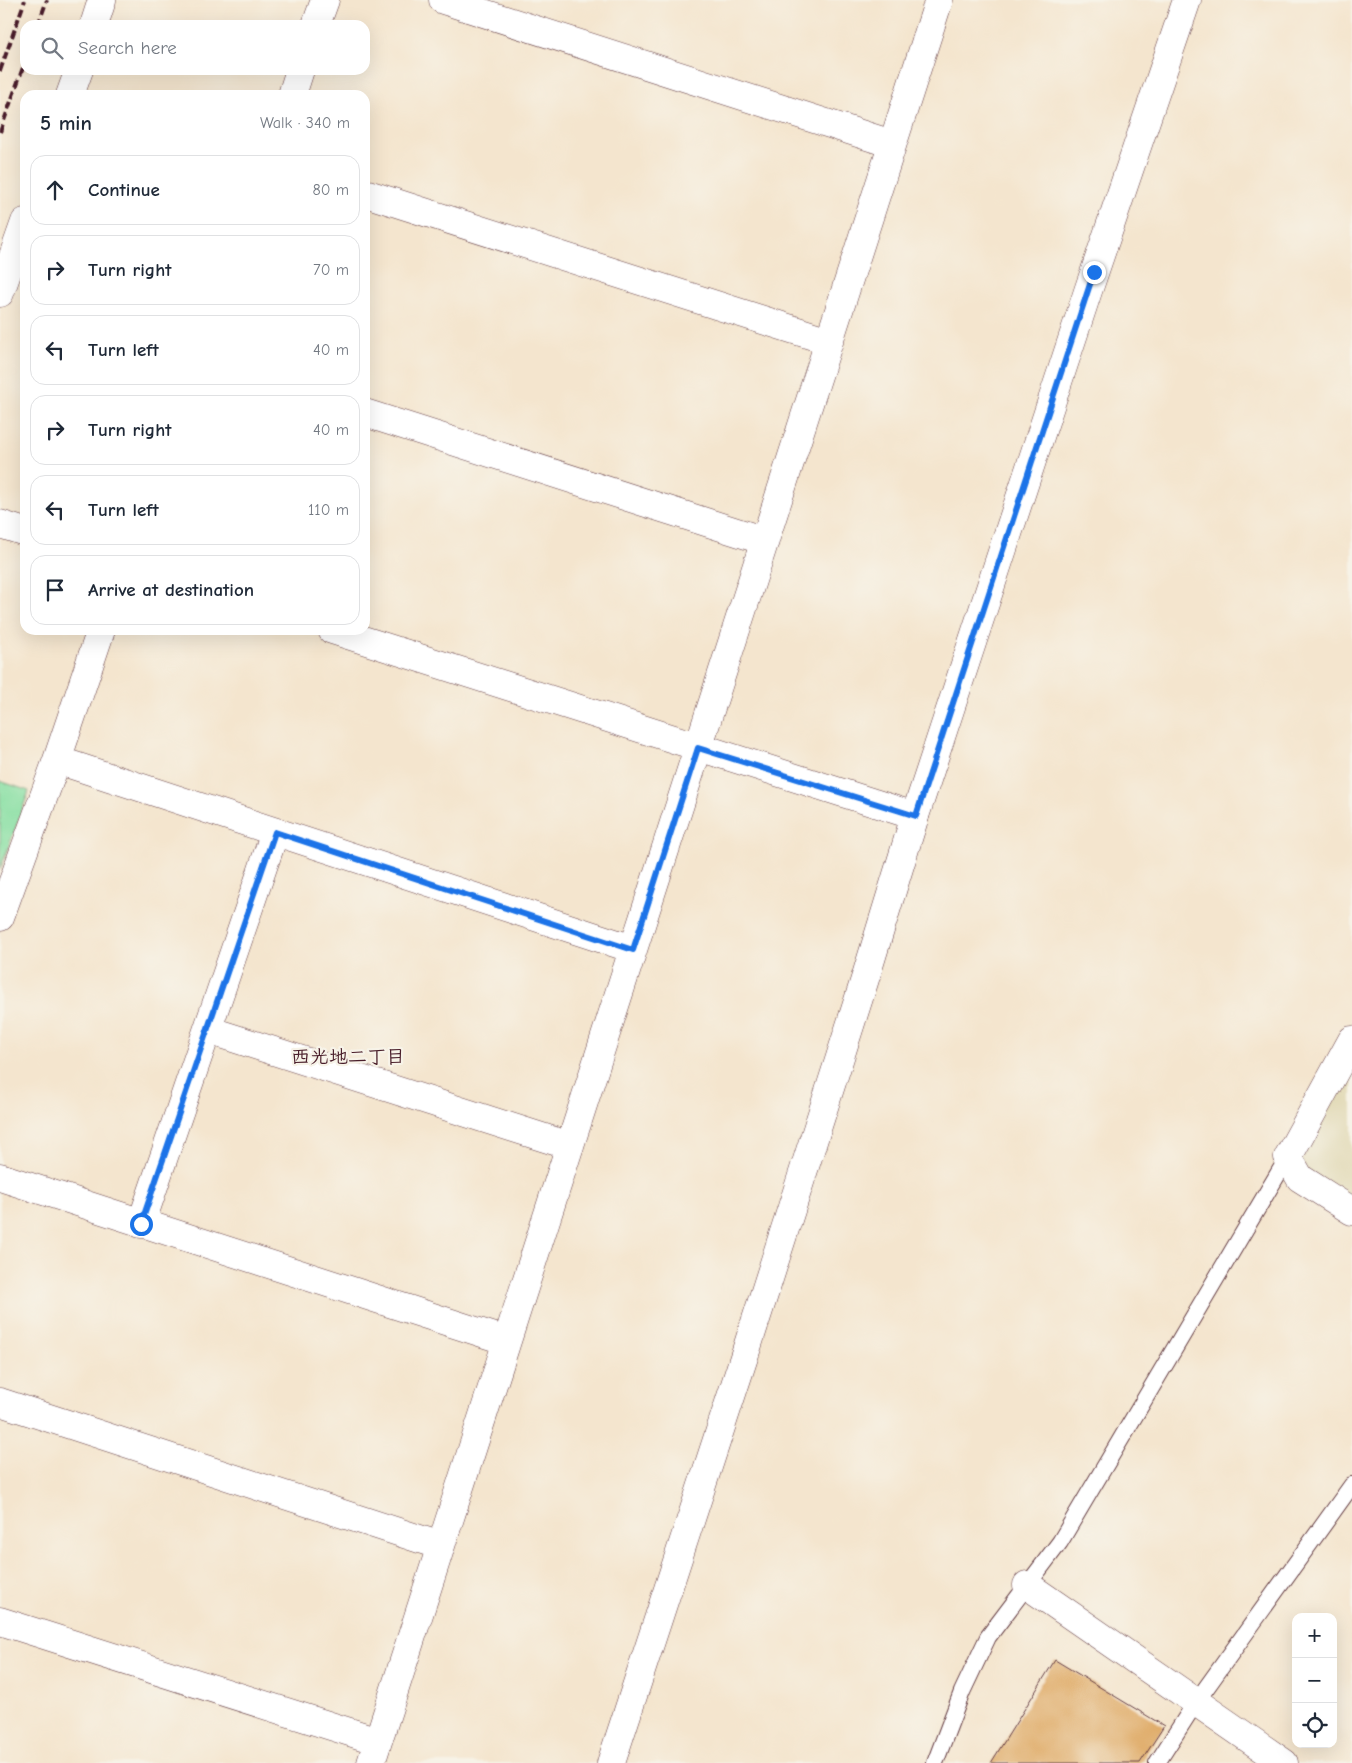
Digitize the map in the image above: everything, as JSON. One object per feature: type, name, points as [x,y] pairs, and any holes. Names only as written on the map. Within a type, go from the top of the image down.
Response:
[{"type":"street","points":[[96,20],[102,0]]},
{"type":"street","points":[[318,20],[325,0]]},
{"type":"street","points":[[443,0],[892,144]]},
{"type":"street","points":[[0,1621],[374,1752],[939,0]]},
{"type":"street","points":[[611,1763],[759,1310],[916,816],[1088,291],[1187,0]]},
{"type":"street","points":[[72,90],[77,75]]},
{"type":"street","points":[[294,90],[298,75]]},
{"type":"street","points":[[370,195],[829,341]]},
{"type":"street","points":[[0,293],[20,236]]},
{"type":"street","points":[[370,415],[765,540]]},
{"type":"street","points":[[0,524],[20,530]]},
{"type":"street","points":[[0,917],[57,760],[99,635]]},
{"type":"street","points":[[348,635],[916,816]]},
{"type":"street","points":[[57,760],[633,950]]},
{"type":"street","points":[[141,1224],[275,832]]},
{"type":"street","points":[[208,1030],[570,1146]]},
{"type":"street","points":[[1352,1040],[1288,1157],[1300,1178],[1352,1211]]},
{"type":"street","points":[[0,1177],[507,1341]]},
{"type":"street","points":[[0,1402],[441,1546]]},
{"type":"street","points":[[1027,1585],[1284,1763]]},
{"type":"lane","points":[[934,1763],[962,1692],[988,1637],[1060,1542],[1288,1157]]},
{"type":"lane","points":[[1157,1763],[1196,1702],[1352,1485]]},
{"type":"shaded area","points":[[1352,1052],[1352,1200],[1288,1157]]},
{"type":"green space","points":[[0,781],[29,791],[0,870]]},
{"type":"building","points":[[1055,1660],[1164,1726],[1140,1763],[991,1763]]},
{"type":"railway","points":[[0,71],[25,0]]},
{"type":"railway","points":[[40,20],[47,0]]},
{"type":"railway","points":[[0,132],[20,75]]},
{"type":"district","name":"西光地二丁目","points":[[348,1057]]},
{"type":"route","points":[[141,1224],[275,832],[633,950],[698,748],[916,816],[1094,272]]}]
